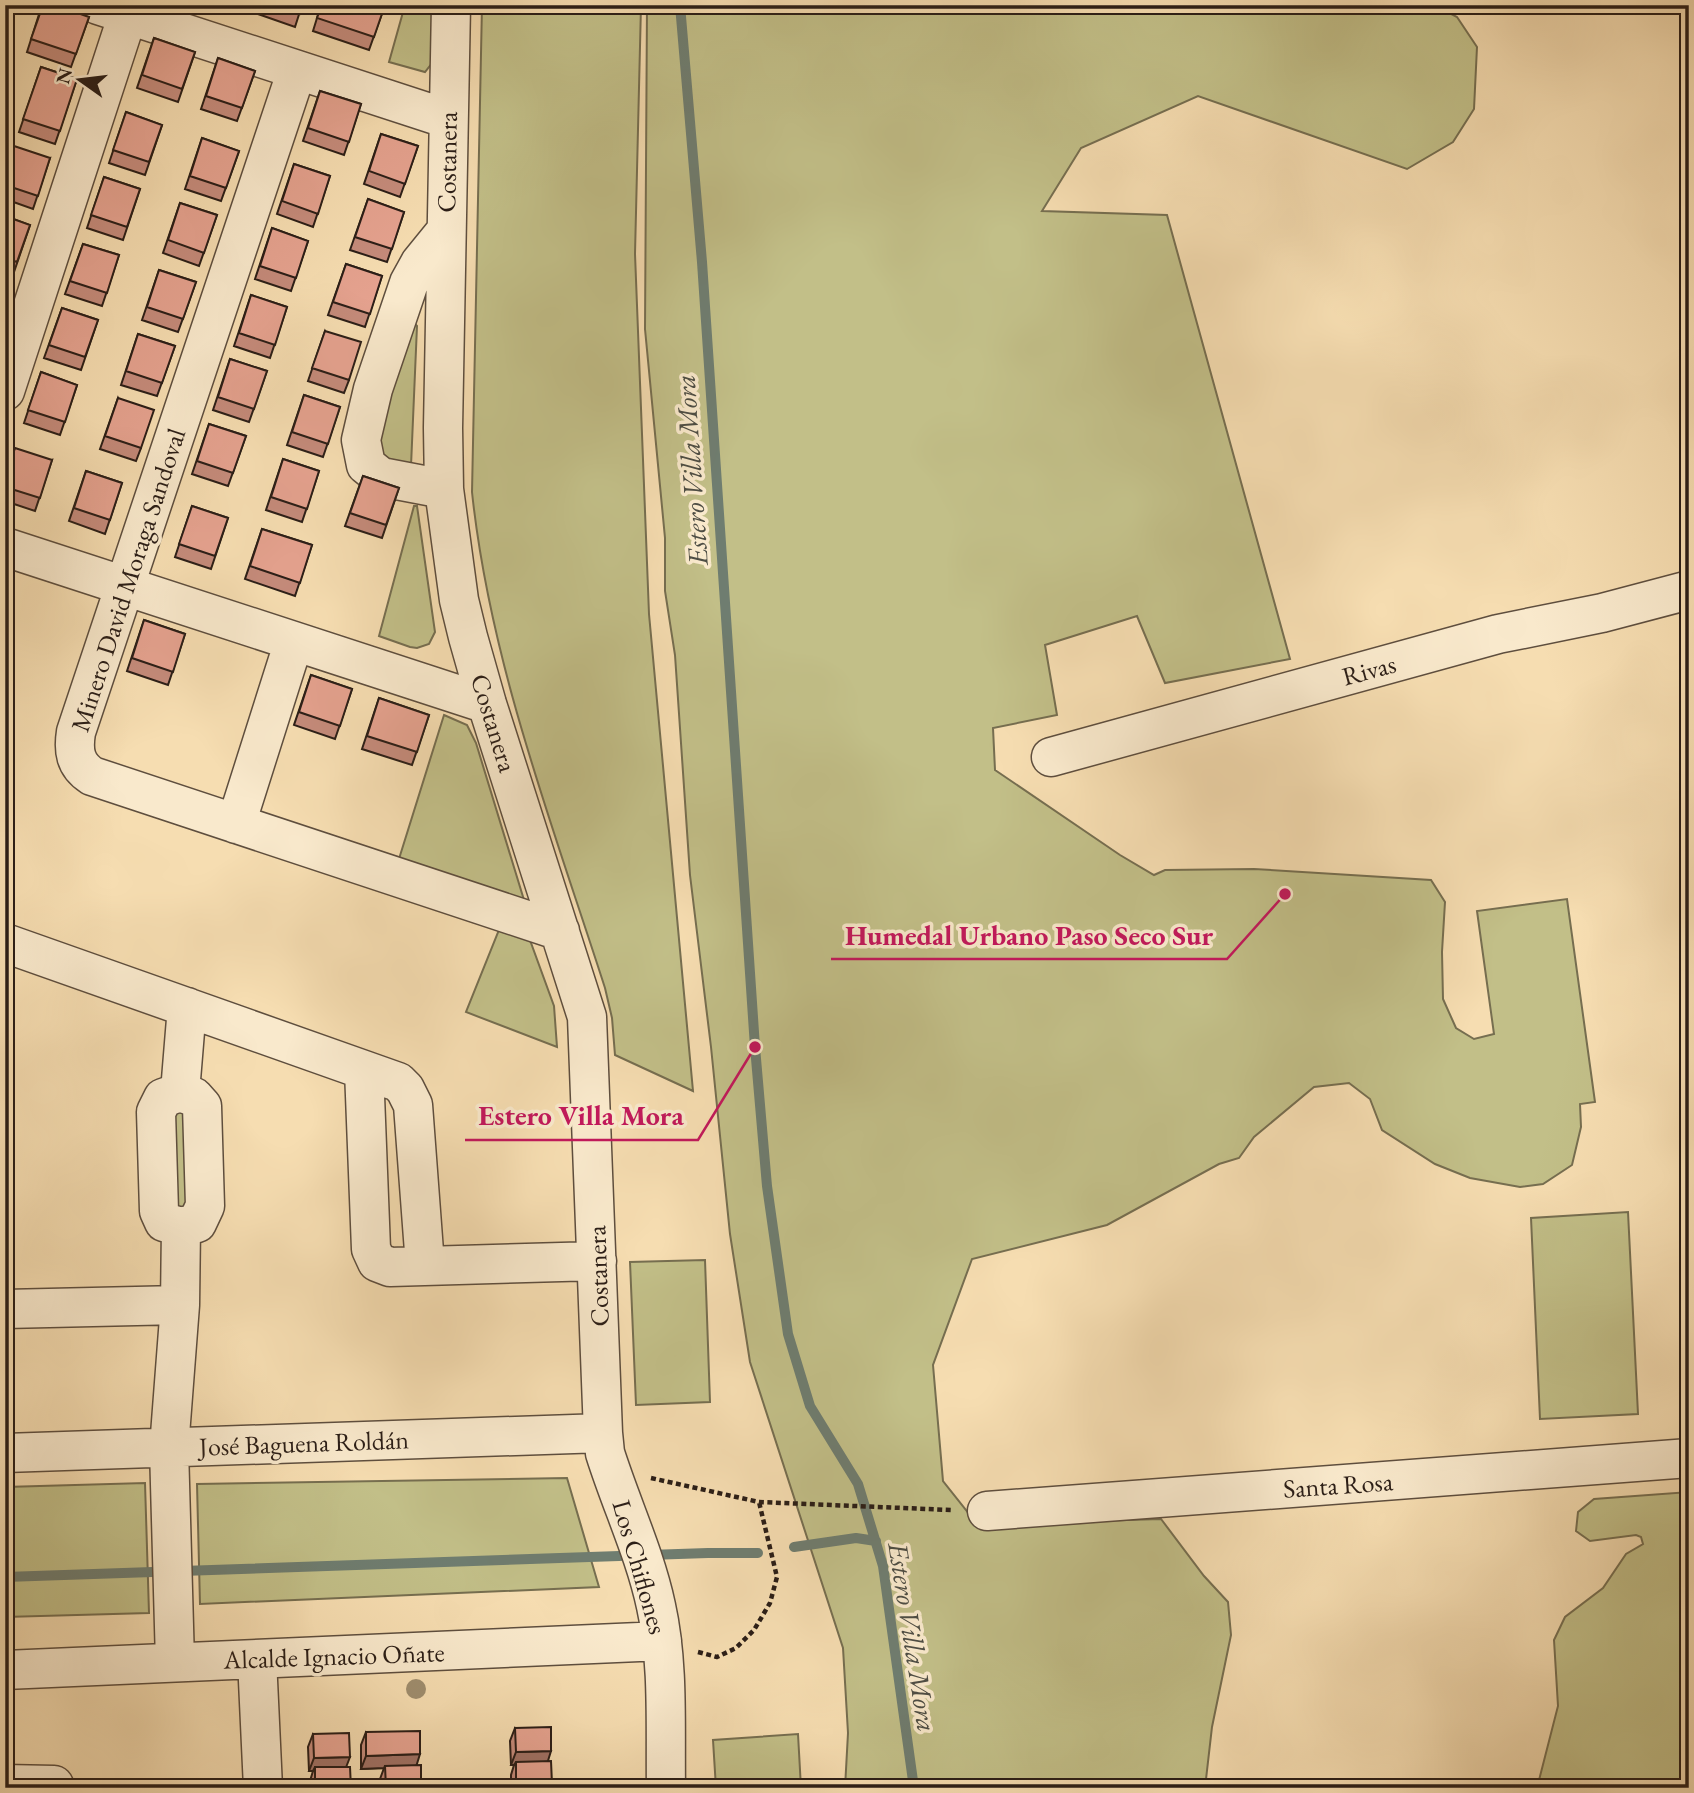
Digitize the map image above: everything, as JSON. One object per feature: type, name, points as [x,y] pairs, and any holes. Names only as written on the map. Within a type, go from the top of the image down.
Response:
[{"type":"street","name":"Costanera","points":[[451,5],[444,489],[459,600],[487,704],[588,1025],[603,1433]]},
{"type":"street","points":[[5,391],[119,8],[448,119]]},
{"type":"street","name":"Minero David Moraga Sandoval","points":[[297,70],[76,732],[76,758],[83,770],[92,776],[560,931]]},
{"type":"street","points":[[444,489],[381,477],[366,465],[361,440],[373,388],[409,283],[420,262],[446,231]]},
{"type":"street","points":[[5,547],[487,704]]},
{"type":"street","name":"Rivas","points":[[1051,757],[1498,634],[1602,613],[1689,590]]},
{"type":"street","points":[[236,824],[294,641]]},
{"type":"street","points":[[5,943],[398,1083],[410,1096],[413,1105],[425,1265]]},
{"type":"street","points":[[175,1662],[169,1448],[180,1305],[181,1227],[197,1223],[205,1206],[202,1106],[194,1097],[180,1092],[187,1007]]},
{"type":"street","points":[[364,1070],[371,1249],[377,1262],[383,1265],[425,1265],[597,1261]]},
{"type":"street","points":[[5,1309],[180,1305]]},
{"type":"street","name":"José Baguena Roldán","points":[[5,1453],[603,1433]]},
{"type":"street","name":"Los Chiflones","points":[[603,1433],[614,1479],[651,1588],[662,1641],[666,1788]]},
{"type":"street","name":"Santa Rosa","points":[[987,1511],[1689,1458]]},
{"type":"street","name":"Alcalde Ignacio Oñate","points":[[5,1670],[662,1641]]},
{"type":"street","points":[[257,1659],[263,1788]]},
{"type":"street","points":[[5,1784],[54,1785],[54,1788]]},
{"type":"path","points":[[614,1479],[681,1483],[759,1502],[987,1511]]},
{"type":"path","points":[[662,1641],[717,1657],[736,1648],[754,1630],[770,1603],[777,1577],[759,1502]]},
{"type":"shaded area","points":[[405,5],[437,5],[436,58],[425,72],[389,62]]},
{"type":"shaded area","points":[[482,5],[641,5],[635,254],[649,614],[693,1091],[615,1055],[612,1018],[605,988],[526,743],[493,619],[472,492]]},
{"type":"shaded area","points":[[647,5],[1470,5],[1453,15],[1477,47],[1474,109],[1453,142],[1407,169],[1198,96],[1081,148],[1042,211],[1167,215],[1290,659],[1165,683],[1137,616],[1045,645],[1057,715],[993,728],[995,770],[1154,875],[1165,870],[1254,869],[1431,880],[1445,902],[1443,999],[1456,1028],[1474,1039],[1494,1034],[1477,911],[1567,899],[1595,1102],[1580,1104],[1581,1127],[1572,1165],[1543,1184],[1520,1187],[1470,1178],[1435,1164],[1382,1130],[1370,1099],[1349,1083],[1314,1087],[1254,1137],[1239,1158],[1219,1164],[1107,1225],[972,1259],[933,1365],[943,1481],[970,1515],[1024,1523],[1161,1519],[1204,1576],[1228,1602],[1231,1635],[1212,1727],[1205,1788],[845,1788],[848,1733],[843,1648],[750,1362],[730,1234],[690,875],[675,655],[665,591],[665,538],[645,329]]},
{"type":"shaded area","points":[[411,320],[417,326],[409,471],[373,449]]},
{"type":"shaded area","points":[[414,506],[417,506],[435,632],[429,644],[417,648],[379,636]]},
{"type":"shaded area","points":[[444,715],[467,725],[476,743],[524,900],[398,862]]},
{"type":"shaded area","points":[[503,920],[527,932],[554,1006],[557,1047],[466,1012]]},
{"type":"shaded area","points":[[189,1103],[193,1207],[172,1207],[168,1106]]},
{"type":"shaded area","points":[[1628,1212],[1638,1414],[1540,1419],[1531,1218]]},
{"type":"shaded area","points":[[705,1260],[710,1402],[636,1405],[630,1262]]},
{"type":"shaded area","points":[[567,1478],[599,1587],[200,1604],[197,1484]]},
{"type":"shaded area","points":[[145,1483],[149,1613],[5,1617],[5,1487]]},
{"type":"shaded area","points":[[1689,1492],[1689,1788],[1537,1788],[1558,1706],[1554,1640],[1565,1617],[1603,1588],[1626,1554],[1643,1544],[1641,1537],[1636,1535],[1590,1541],[1576,1531],[1578,1512],[1594,1499]]},
{"type":"shaded area","points":[[798,1734],[801,1788],[716,1788],[713,1740]]},
{"type":"building","points":[[43,5],[55,5],[89,17],[76,54],[31,39]]},
{"type":"building","points":[[275,5],[302,5],[300,14]]},
{"type":"building","points":[[322,5],[385,5],[374,37],[317,18]]},
{"type":"building","points":[[154,38],[195,52],[182,89],[142,75]]},
{"type":"building","points":[[218,58],[255,71],[242,108],[206,96]]},
{"type":"building","points":[[41,67],[77,79],[60,131],[23,119]]},
{"type":"building","points":[[320,91],[361,104],[349,142],[308,128]]},
{"type":"building","points":[[126,112],[162,125],[149,162],[113,150]]},
{"type":"building","points":[[381,134],[418,146],[405,184],[369,171]]},
{"type":"building","points":[[202,138],[239,151],[226,188],[190,176]]},
{"type":"building","points":[[14,146],[50,158],[38,196],[5,185],[5,173]]},
{"type":"building","points":[[294,164],[330,176],[318,214],[282,201]]},
{"type":"building","points":[[104,177],[140,189],[127,227],[91,215]]},
{"type":"building","points":[[368,199],[404,212],[392,249],[355,237]]},
{"type":"building","points":[[180,203],[217,215],[204,253],[168,240]]},
{"type":"building","points":[[5,216],[30,225],[17,262],[5,258]]},
{"type":"building","points":[[272,228],[308,241],[296,278],[260,266]]},
{"type":"building","points":[[83,244],[119,255],[107,293],[70,281]]},
{"type":"building","points":[[346,264],[382,276],[370,314],[333,302]]},
{"type":"building","points":[[159,270],[196,282],[183,319],[147,307]]},
{"type":"building","points":[[251,295],[287,307],[275,345],[239,333]]},
{"type":"building","points":[[62,308],[98,320],[85,357],[49,345]]},
{"type":"building","points":[[325,331],[361,342],[349,380],[312,368]]},
{"type":"building","points":[[138,334],[175,346],[162,383],[126,371]]},
{"type":"building","points":[[230,359],[267,371],[254,409],[218,397]]},
{"type":"building","points":[[41,372],[77,385],[65,422],[28,410]]},
{"type":"building","points":[[304,395],[340,407],[328,444],[292,432]]},
{"type":"building","points":[[118,398],[154,410],[141,448],[105,436]]},
{"type":"building","points":[[209,424],[246,436],[233,473],[197,461]]},
{"type":"building","points":[[15,448],[52,460],[40,498],[5,487]]},
{"type":"building","points":[[283,459],[319,471],[307,509],[271,497]]},
{"type":"building","points":[[86,471],[122,483],[110,520],[74,508]]},
{"type":"building","points":[[363,476],[399,488],[386,525],[350,513]]},
{"type":"building","points":[[192,506],[228,518],[215,556],[179,544]]},
{"type":"building","points":[[262,529],[312,545],[300,583],[250,566]]},
{"type":"building","points":[[144,620],[185,634],[173,672],[132,658]]},
{"type":"building","points":[[311,675],[352,689],[340,726],[299,712]]},
{"type":"building","points":[[379,698],[429,715],[417,752],[367,736]]},
{"type":"building","points":[[551,1727],[551,1751],[516,1752],[515,1728]]},
{"type":"building","points":[[420,1731],[420,1754],[366,1756],[366,1732]]},
{"type":"building","points":[[349,1733],[350,1757],[314,1758],[313,1734]]},
{"type":"building","points":[[551,1761],[552,1784],[516,1785],[516,1762]]},
{"type":"building","points":[[421,1765],[421,1788],[386,1788],[385,1766]]},
{"type":"building","points":[[315,1767],[350,1767],[351,1788],[315,1788]]},
{"type":"waterway","name":"Estero Villa Mora","points":[[680,5],[702,262],[755,1047],[767,1186],[788,1334],[810,1406],[858,1484],[883,1566],[914,1788]]},
{"type":"waterway","points":[[794,1547],[856,1538],[876,1541]]},
{"type":"waterway","points":[[5,1577],[758,1553]]},
{"type":"place","name":"Humedal Urbano Paso Seco Sur","points":[[1285,894]]},
{"type":"place","name":"Estero Villa Mora","points":[[755,1047]]}]
